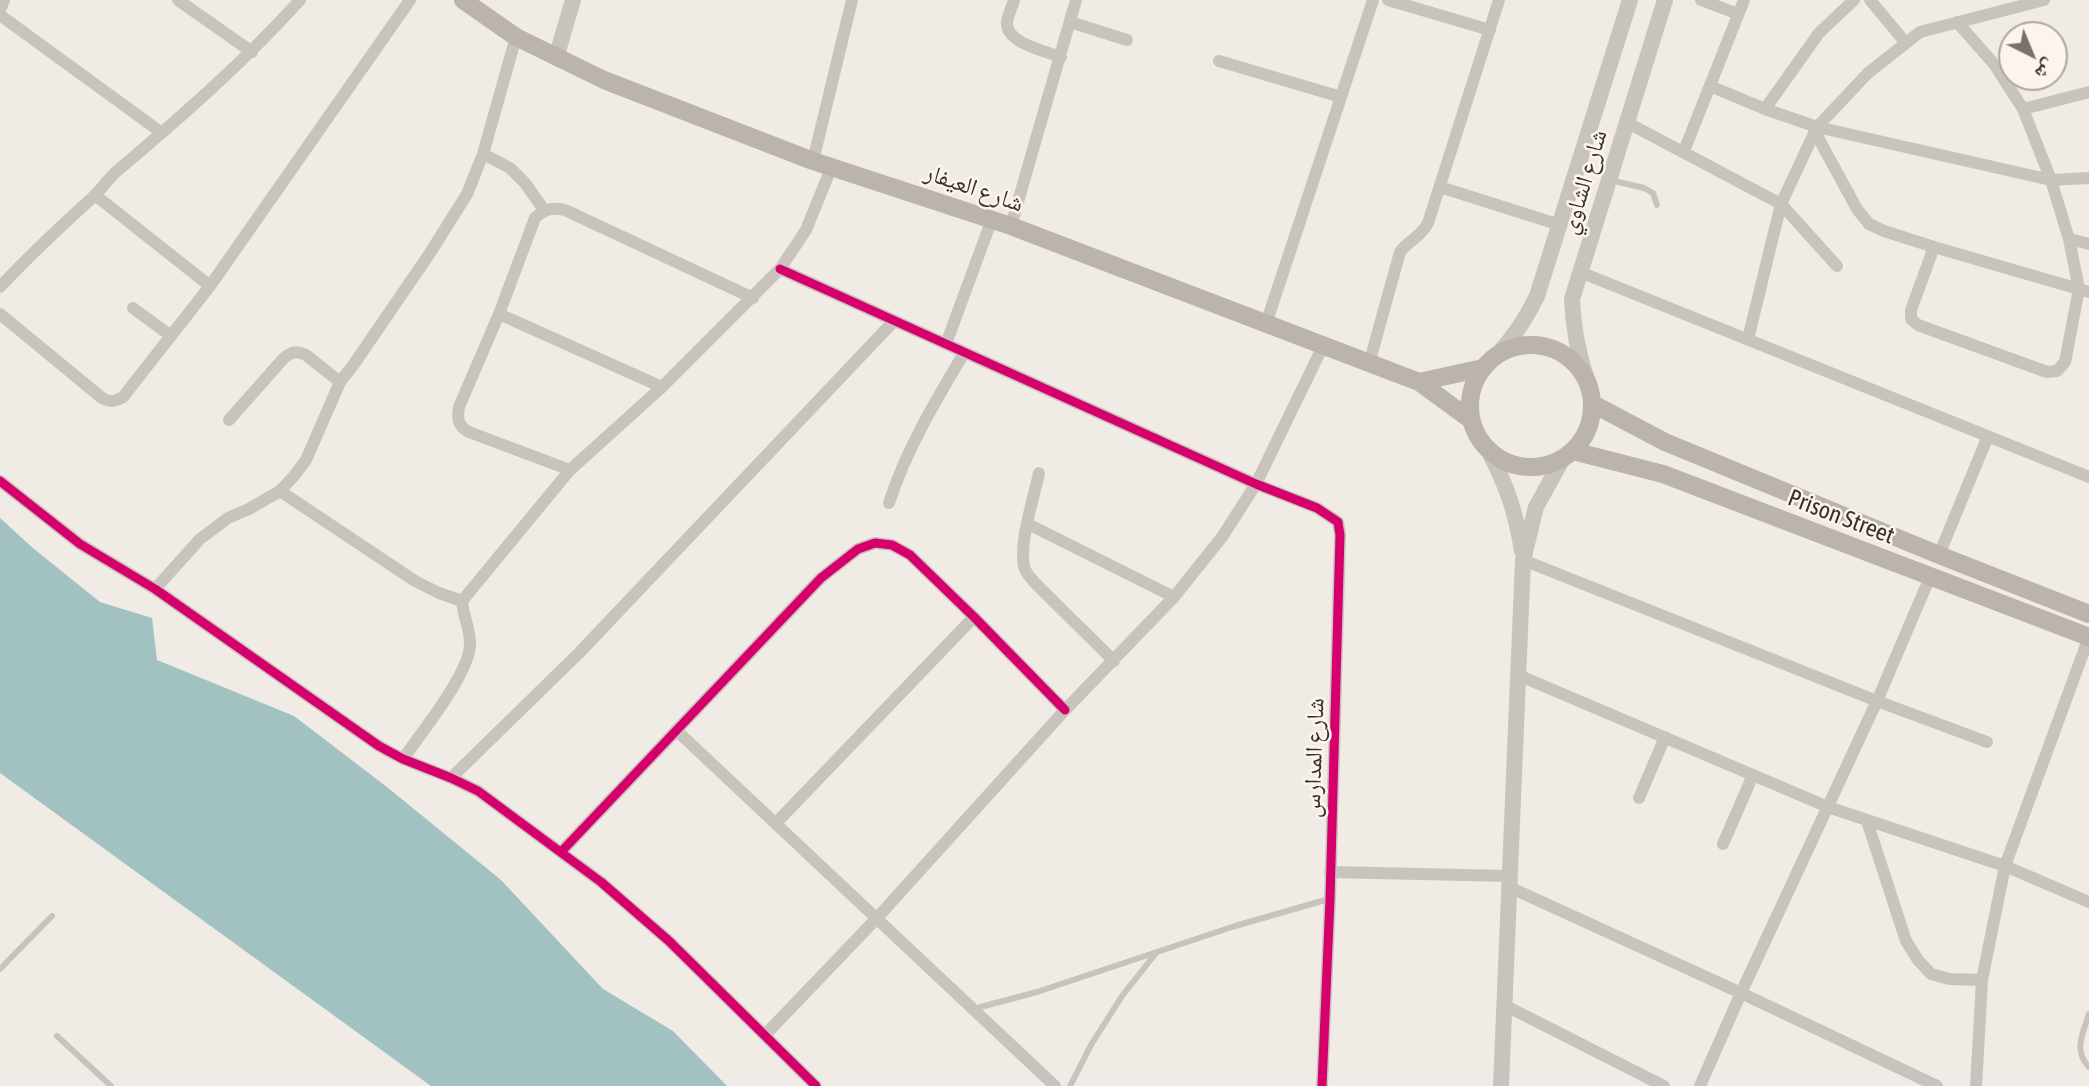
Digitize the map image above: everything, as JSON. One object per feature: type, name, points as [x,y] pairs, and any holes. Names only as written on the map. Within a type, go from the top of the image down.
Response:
[{"type":"main road","name":"شارع العيفار","points":[[463,0],[516,37],[604,80],[754,140],[1011,226],[1419,382],[1471,419]]},
{"type":"main road","points":[[1537,345],[1558,351],[1575,363],[1587,380],[1593,404],[1591,421],[1584,438],[1568,455],[1544,467],[1524,468],[1505,462],[1489,452],[1477,437],[1471,419],[1470,401],[1474,383],[1483,368],[1497,355],[1516,347],[1537,345]]},
{"type":"main road","points":[[1419,382],[1483,368]]},
{"type":"main road","name":"Prison Street","points":[[1593,404],[1665,442],[2088,614]]},
{"type":"main road","name":"Prison Street","points":[[1568,455],[1663,474],[2080,634]]},
{"type":"main road","points":[[1813,532],[1823,522],[1821,506]]},
{"type":"main road","points":[[1837,541],[1836,527],[1846,516]]},
{"type":"main road","points":[[2069,606],[2071,618],[2080,634]]},
{"type":"main road","points":[[2080,634],[2079,622],[2088,614]]},
{"type":"street","points":[[4,0],[0,13],[162,133]]},
{"type":"street","points":[[178,0],[252,52]]},
{"type":"street","points":[[0,288],[115,173],[252,52],[300,0]]},
{"type":"street","points":[[0,314],[102,398],[115,401],[128,392],[210,286],[410,0]]},
{"type":"street","points":[[556,58],[573,0]]},
{"type":"street","points":[[813,161],[852,0]]},
{"type":"street","points":[[1014,0],[1007,22],[1009,33],[1016,40],[1061,57]]},
{"type":"street","points":[[1011,226],[1076,0]]},
{"type":"street","points":[[1265,324],[1373,0]]},
{"type":"street","points":[[1388,0],[1490,30]]},
{"type":"street","points":[[1369,364],[1400,253],[1406,244],[1425,229],[1499,0]]},
{"type":"street","name":"شارع الشاوي","points":[[1497,355],[1527,318],[1537,296],[1630,0]]},
{"type":"street","name":"شارع الشاوي","points":[[1587,380],[1573,327],[1572,299],[1665,0]]},
{"type":"street","points":[[1701,0],[1738,14]]},
{"type":"street","points":[[1684,151],[1744,0]]},
{"type":"street","points":[[1765,109],[1819,33],[1854,0]]},
{"type":"street","points":[[1870,0],[1905,42]]},
{"type":"street","points":[[1748,339],[1781,204],[1816,130],[1868,73],[1920,32],[2023,3],[2044,0]]},
{"type":"street","points":[[1070,22],[1127,40]]},
{"type":"street","points":[[1934,247],[1911,310],[1911,319],[1919,325],[2047,372],[2057,371],[2065,362],[2084,290],[2051,180],[2022,109],[1994,64],[1957,22]]},
{"type":"street","points":[[155,589],[208,533],[228,518],[279,491],[306,460],[340,382],[450,223],[467,194],[483,154],[516,37]]},
{"type":"street","points":[[1219,61],[1341,97]]},
{"type":"street","points":[[1710,86],[1816,130],[2051,180],[2089,178]]},
{"type":"street","points":[[2022,109],[2089,92]]},
{"type":"street","points":[[1626,122],[1781,204],[1837,266]]},
{"type":"street","points":[[1816,130],[1857,209],[1869,224],[1934,247],[2084,290]]},
{"type":"street","points":[[483,154],[510,168],[525,183],[544,211]]},
{"type":"street","points":[[462,601],[570,470],[662,387],[780,269],[806,230],[832,166]]},
{"type":"street","points":[[1440,187],[1560,225]]},
{"type":"street","points":[[95,195],[210,286]]},
{"type":"street","points":[[570,470],[469,432],[458,423],[459,407],[499,314],[535,218],[544,211],[555,208],[565,210],[753,298]]},
{"type":"street","points":[[946,344],[992,219]]},
{"type":"street","points":[[2069,239],[2089,244]]},
{"type":"street","points":[[780,269],[1256,484]]},
{"type":"street","points":[[1580,272],[2089,477]]},
{"type":"street","points":[[133,308],[171,336]]},
{"type":"street","points":[[499,314],[662,387]]},
{"type":"street","points":[[451,778],[579,653],[894,321]]},
{"type":"street","points":[[765,1035],[877,918],[1065,710],[1174,597],[1222,537],[1256,484],[1323,346]]},
{"type":"street","points":[[229,420],[283,359],[294,352],[306,355],[340,382]]},
{"type":"street","points":[[889,503],[913,445],[964,353]]},
{"type":"street","points":[[1939,555],[1988,436]]},
{"type":"street","points":[[1489,452],[1512,500],[1523,560]]},
{"type":"street","points":[[1501,1086],[1523,560],[1536,507],[1568,455]]},
{"type":"street","points":[[1040,473],[1028,524],[1024,566],[1028,574],[1114,661]]},
{"type":"street","points":[[0,481],[80,544],[155,589],[354,730],[403,760],[478,791],[561,852],[660,932],[816,1086]]},
{"type":"street","name":"شارع المدارس","points":[[1256,484],[1317,508],[1338,522],[1340,535],[1322,1086]]},
{"type":"street","points":[[279,491],[415,581],[462,601]]},
{"type":"street","points":[[1028,524],[1174,597]]},
{"type":"street","points":[[561,852],[821,578],[858,550],[875,543],[892,545],[910,555],[1065,710]]},
{"type":"street","points":[[1523,560],[1987,742]]},
{"type":"street","points":[[1700,1086],[1877,701],[1930,577]]},
{"type":"street","points":[[403,760],[461,675],[469,657],[470,640],[462,601]]},
{"type":"street","points":[[776,823],[974,617]]},
{"type":"street","points":[[1976,1086],[1982,980],[2005,866],[2080,634]]},
{"type":"street","points":[[1518,675],[1828,807],[2005,866],[2089,902]]},
{"type":"street","points":[[676,730],[1055,1086]]},
{"type":"street","points":[[1639,798],[1665,737]]},
{"type":"street","points":[[1723,844],[1752,775]]},
{"type":"street","points":[[1867,821],[1906,941],[1918,960],[1931,974],[1950,979],[1982,980]]},
{"type":"street","points":[[1330,872],[1509,881],[1937,1086]]},
{"type":"street","points":[[1504,1005],[1664,1086]]},
{"type":"lane","points":[[1608,179],[1644,188],[1653,193],[1657,205]]},
{"type":"lane","points":[[973,1009],[1037,992],[1235,926],[1330,899]]},
{"type":"lane","points":[[0,969],[52,916]]},
{"type":"lane","points":[[1070,1086],[1091,1045],[1122,996],[1157,951]]},
{"type":"lane","points":[[2089,1013],[2079,1050],[2082,1060],[2089,1067]]},
{"type":"lane","points":[[57,1036],[111,1086]]},
{"type":"water","points":[[0,518],[100,602],[152,618],[157,660],[294,716],[387,787],[501,880],[603,989],[673,1031],[727,1086],[431,1086],[0,773]]},
{"type":"cycle path","points":[[780,269],[1256,484],[1317,508],[1338,522],[1340,535],[1330,899],[1322,1086]]},
{"type":"cycle path","points":[[0,481],[80,544],[155,589],[379,746],[478,791],[601,882],[669,941],[816,1086]]},
{"type":"cycle path","points":[[561,852],[821,578],[858,549],[875,543],[892,545],[910,555],[1065,710]]}]
